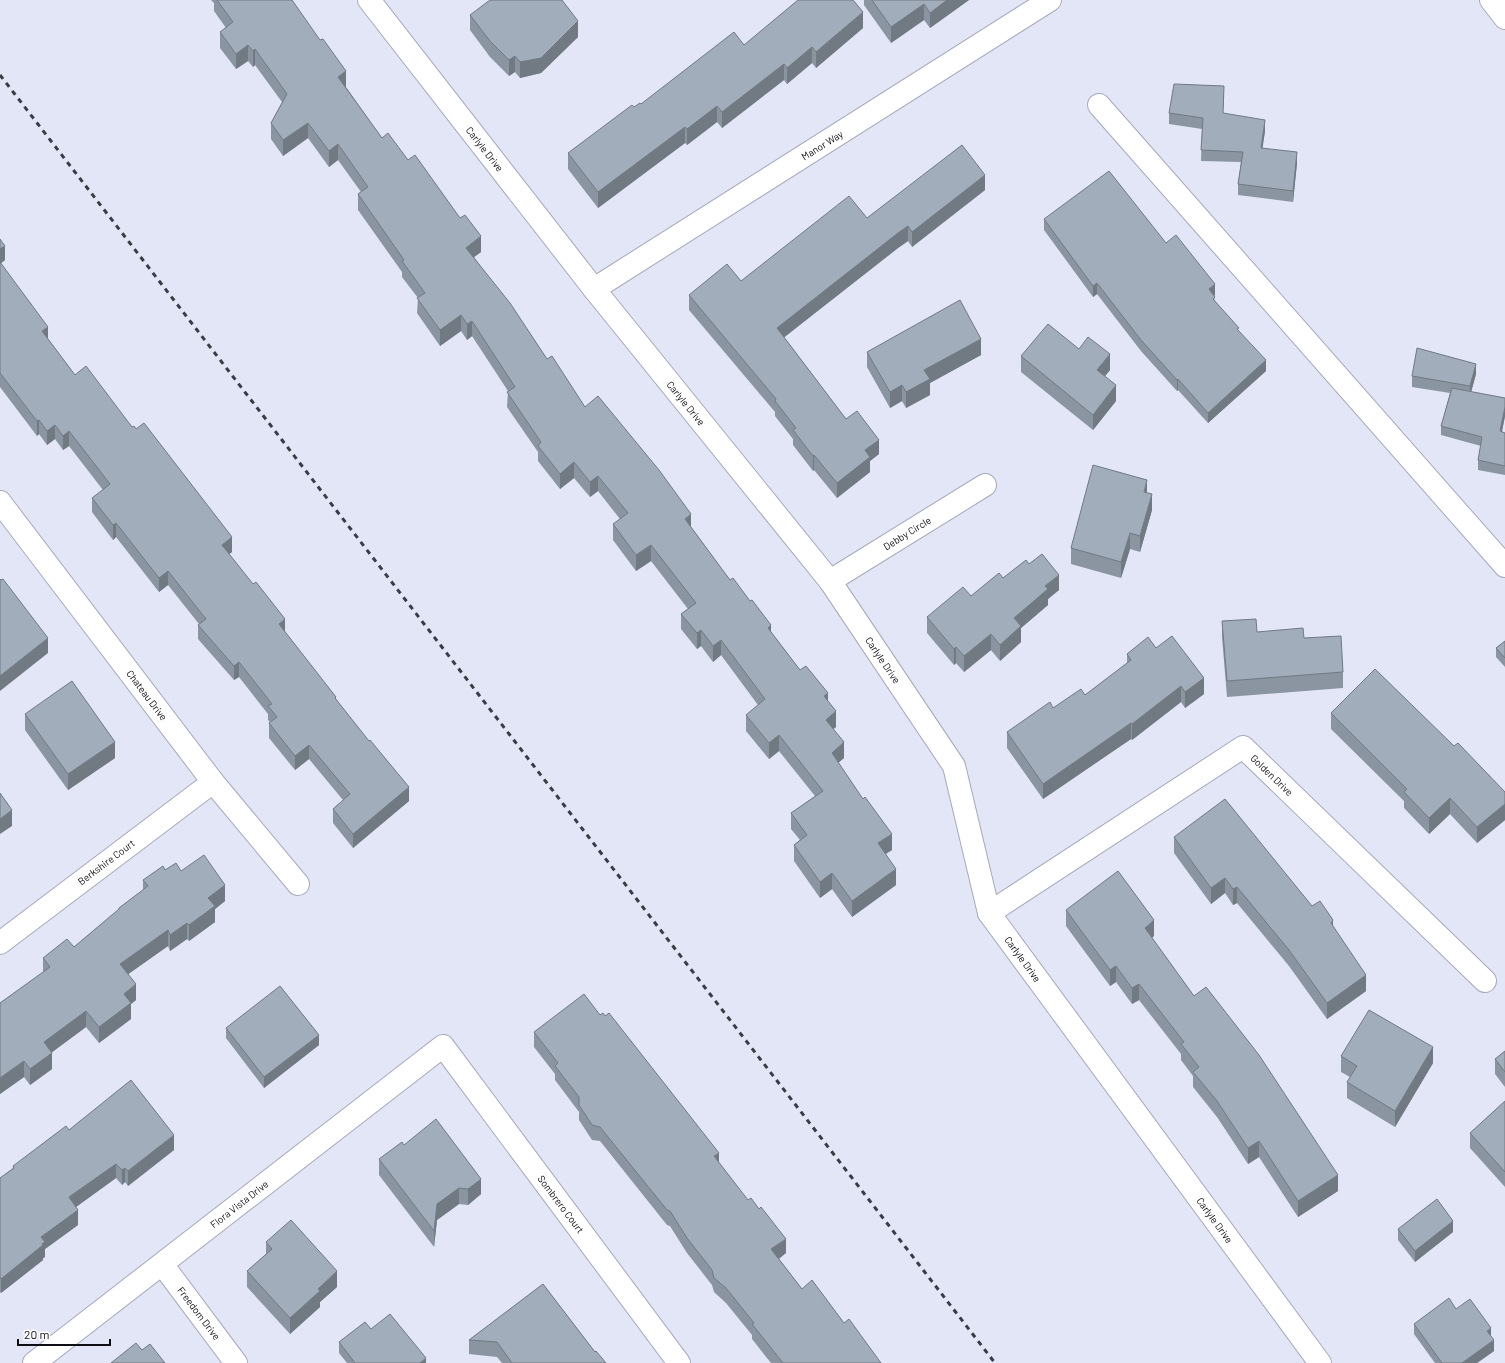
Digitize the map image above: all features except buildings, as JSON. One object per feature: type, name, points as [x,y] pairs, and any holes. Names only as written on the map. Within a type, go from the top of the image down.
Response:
[{"type":"street","name":"Carlyle Drive","points":[[369,0],[594,289],[830,581],[954,766],[989,913],[1320,1363]]},
{"type":"street","name":"Manor Way","points":[[594,289],[1050,0]]},
{"type":"street","points":[[1491,0],[1505,18]]},
{"type":"street","points":[[1099,105],[1505,566]]},
{"type":"street","name":"Debby Circle","points":[[830,581],[985,485]]},
{"type":"street","name":"Chateau Drive","points":[[0,502],[213,782],[298,884]]},
{"type":"street","name":"Golden Drive","points":[[989,913],[1243,747],[1485,981]]},
{"type":"street","name":"Berkshire Court","points":[[0,943],[213,782]]},
{"type":"street","name":"Flora Vista Drive","points":[[34,1363],[443,1046]]},
{"type":"street","name":"Sombrero Court","points":[[443,1046],[679,1363]]},
{"type":"street","name":"Freedom Drive","points":[[162,1264],[236,1363]]},
{"type":"railway","points":[[0,75],[995,1363]]}]
